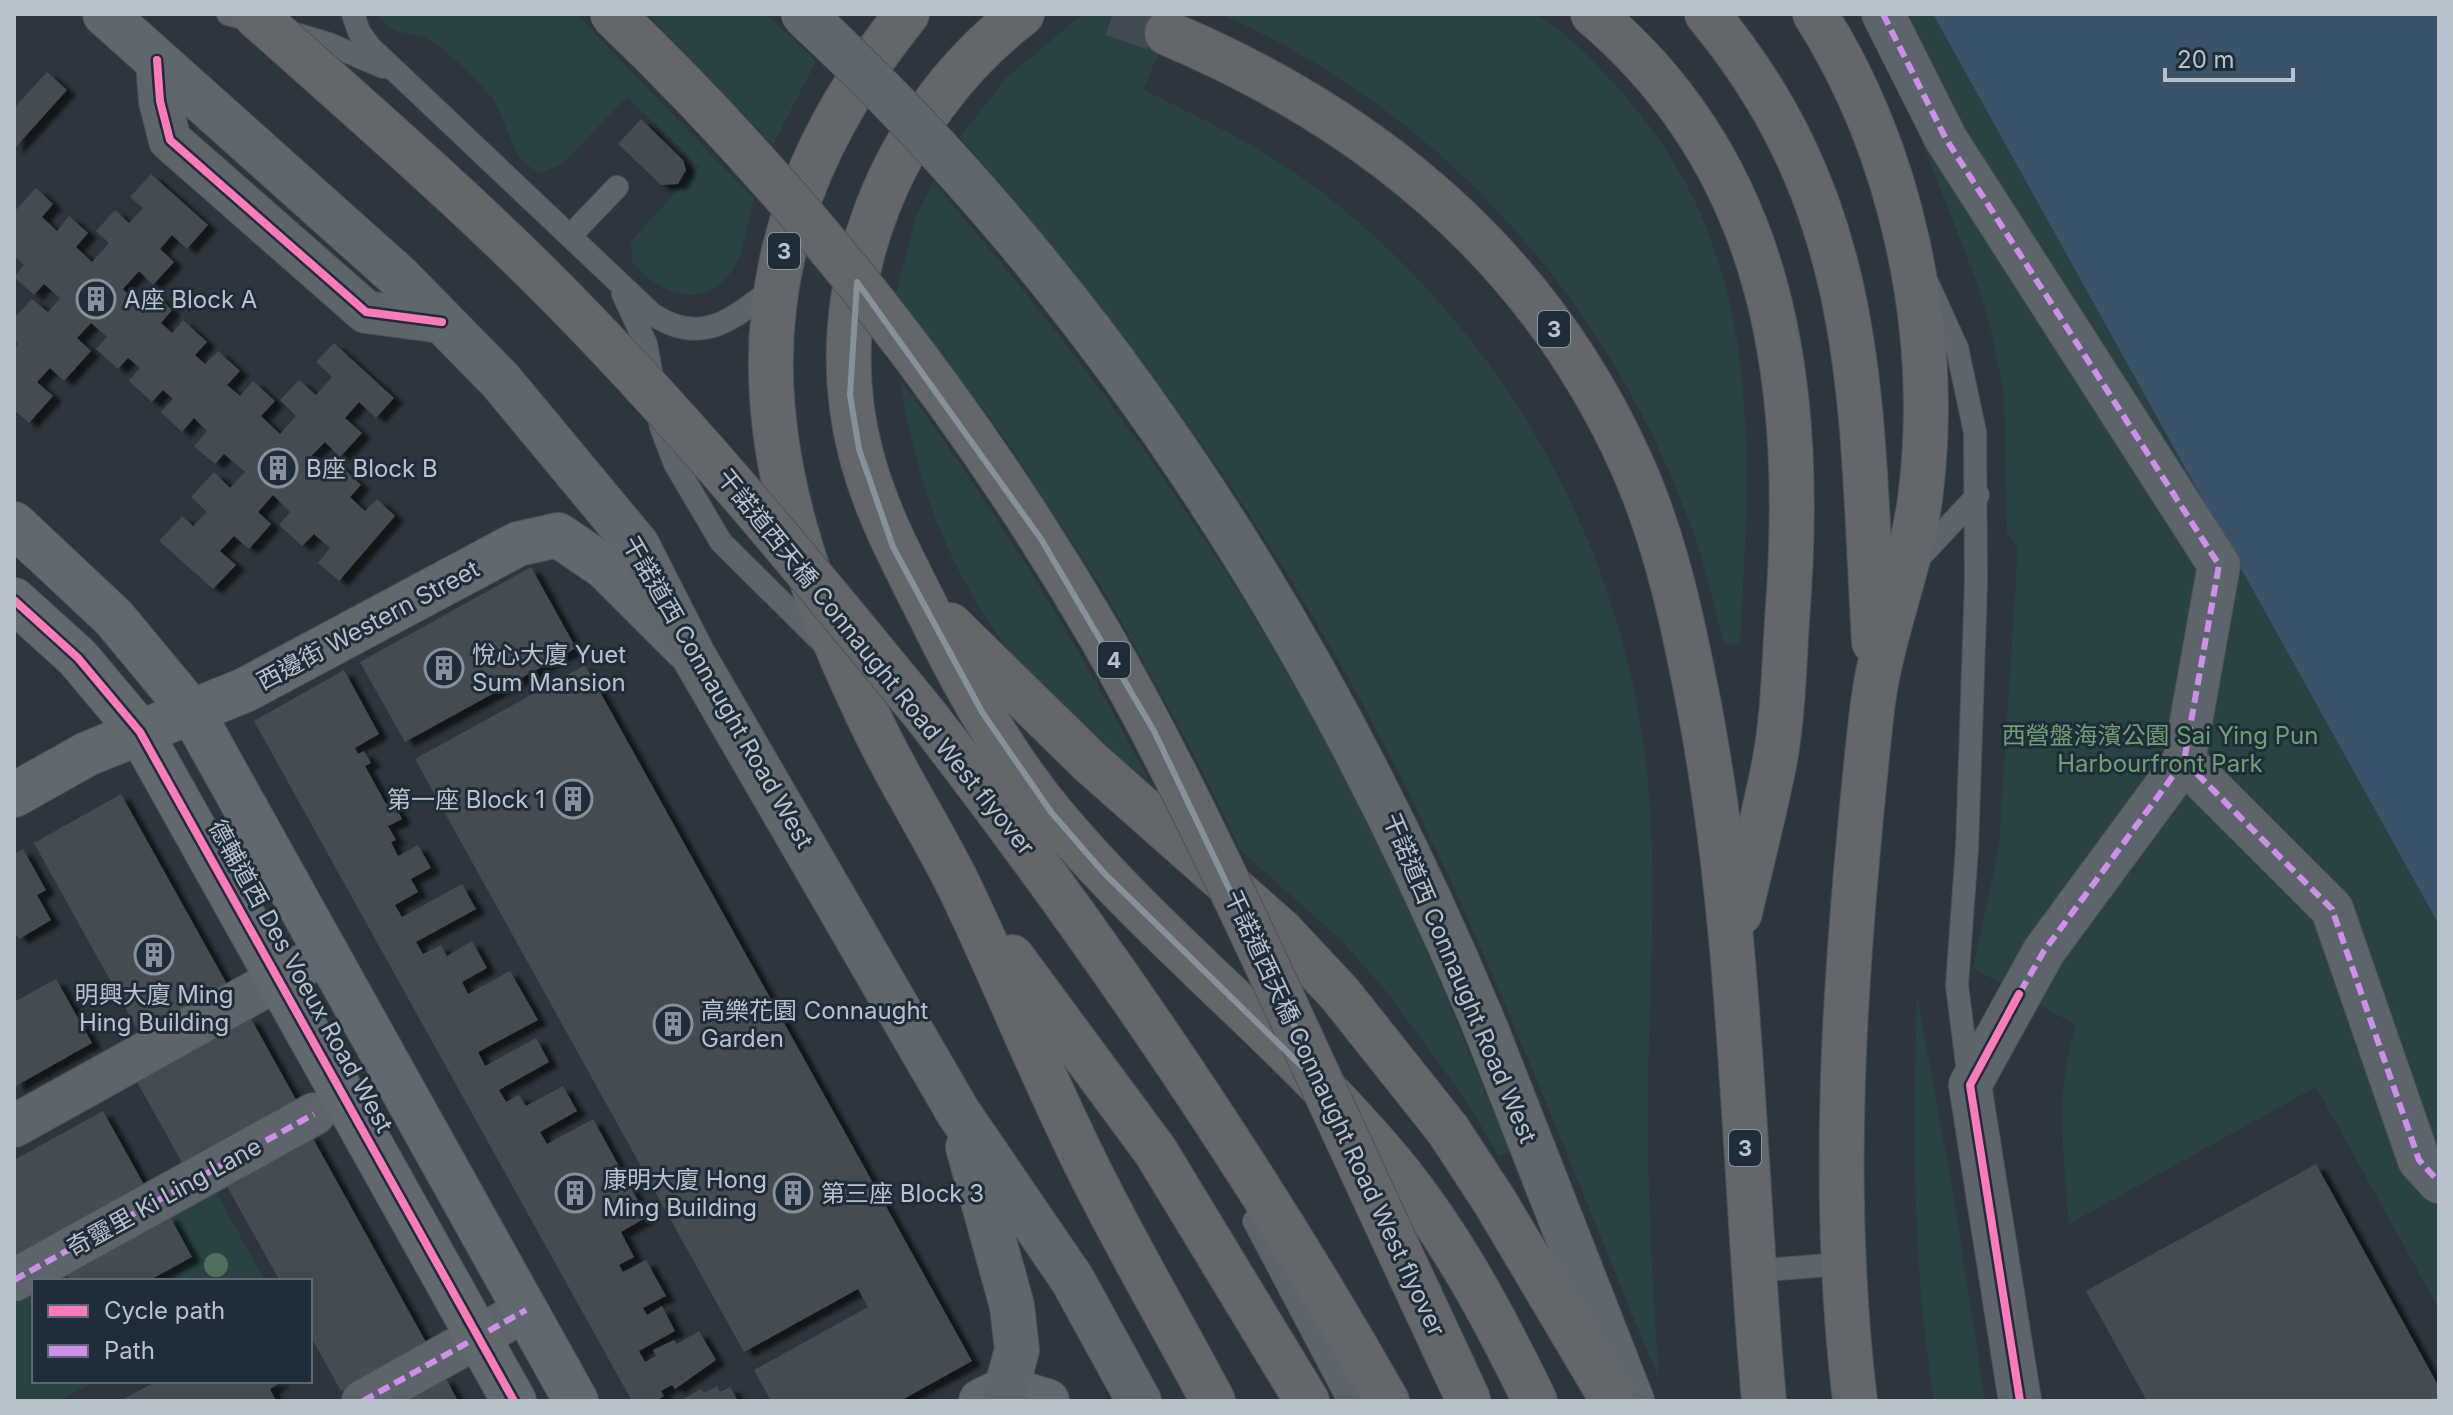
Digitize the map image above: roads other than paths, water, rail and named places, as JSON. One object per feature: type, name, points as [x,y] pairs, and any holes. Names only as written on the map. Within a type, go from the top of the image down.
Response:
[{"type":"highway","name":"干諾道西天橋 Connaught Road West flyover","points":[[254,14],[539,275],[660,401],[805,568],[926,716],[1099,945],[1259,1184],[1387,1401]]},
{"type":"highway","name":"干諾道西天橋 Connaught Road West flyover","points":[[612,14],[700,102],[846,269],[924,369],[1041,539],[1154,731],[1204,831],[1469,1401]]},
{"type":"highway","name":"3","points":[[907,14],[853,85],[827,129],[792,216],[776,286],[770,345],[771,403],[778,461],[791,517],[846,666],[879,738],[958,884]]},
{"type":"highway","points":[[1022,14],[971,58],[914,132],[875,213],[853,302],[850,395],[859,449],[887,532],[982,712],[1051,812],[1160,931],[1344,1109],[1439,1225],[1472,1277],[1535,1401]]},
{"type":"highway","name":"3","points":[[1593,14],[1659,77],[1719,163],[1759,264],[1781,354],[1788,405],[1791,579],[1779,726],[1732,947]]},
{"type":"highway","points":[[1707,14],[1735,48],[1792,141],[1814,190],[1844,285],[1860,412],[1877,677]]},
{"type":"highway","points":[[1815,14],[1854,86],[1875,137],[1907,243],[1923,354],[1925,410],[1921,492],[1905,573],[1877,677],[1847,960],[1839,1171],[1842,1264],[1855,1401]]},
{"type":"highway","name":"3","points":[[1167,33],[1276,84],[1356,133],[1405,170],[1496,255],[1572,354],[1631,464],[1655,522],[1672,582],[1710,769],[1732,947],[1764,1401]]},
{"type":"highway","points":[[916,588],[1054,729],[1218,872],[1281,931],[1340,994],[1448,1130],[1495,1202],[1613,1401]]},
{"type":"highway","points":[[958,884],[1096,1185],[1213,1401]]},
{"type":"highway","points":[[958,884],[1156,1152],[1307,1401]]},
{"type":"main road","name":"干諾道西 Connaught Road West","points":[[105,14],[399,277],[500,380],[637,545],[693,655],[958,1112],[1072,1279],[1139,1401]]},
{"type":"main road","name":"干諾道西 Connaught Road West","points":[[803,14],[933,145],[1021,244],[1103,347],[1180,454],[1252,564],[1367,767],[1438,912],[1632,1401]]},
{"type":"main road","name":"德輔道西 Des Voeux Road West","points":[[14,524],[114,618],[192,712],[576,1401]]},
{"type":"main road","name":"西邊街 Western Street","points":[[14,795],[87,754],[245,690],[518,544],[558,535],[605,567],[693,655]]},
{"type":"main road","name":"德輔道西 Des Voeux Road West","points":[[14,600],[78,658],[140,732],[514,1401]]},
{"type":"main road","points":[[958,1112],[1012,1306],[1017,1350],[1011,1397]]},
{"type":"street","points":[[1883,14],[1946,139],[2219,565],[2184,761],[2044,951],[1970,1085],[2020,1401]]},
{"type":"street","points":[[157,60],[160,101],[170,140],[366,312],[442,322]]},
{"type":"street","points":[[2184,761],[2332,909],[2419,1160],[2439,1182]]},
{"type":"street","points":[[14,1126],[327,952]]},
{"type":"street","name":"奇靈里 Ki Ling Lane","points":[[14,1280],[314,1114]]},
{"type":"street","points":[[363,1401],[526,1310]]},
{"type":"lane","points":[[228,14],[356,53],[405,79]]},
{"type":"lane","points":[[353,14],[359,32],[370,47],[665,323],[696,330],[724,323],[776,286]]},
{"type":"lane","points":[[570,236],[617,187]]},
{"type":"lane","points":[[1907,243],[1943,311],[1957,348],[1975,432],[1978,495],[1967,848],[1957,985],[1970,1085]]},
{"type":"lane","points":[[606,270],[635,318],[646,344],[667,446],[721,542],[846,666]]},
{"type":"lane","points":[[1905,573],[1978,495]]},
{"type":"lane","points":[[1254,1221],[1349,1401]]},
{"type":"lane","points":[[1753,1271],[1842,1264]]},
{"type":"water","points":[[1933,14],[2439,14],[2439,925]]},
{"type":"tunnel","points":[[1113,14],[1167,33]]},
{"type":"tram line","points":[[14,554],[107,636],[174,718],[556,1401]]},
{"type":"tram line","points":[[14,577],[92,648],[157,725],[535,1401]]},
{"type":"place","name":"A座 Block A","points":[[96,299]]},
{"type":"place","name":"B座 Block B","points":[[278,468]]},
{"type":"place","name":"悅心大廈 Yuet Sum Mansion","points":[[444,668]]},
{"type":"place","name":"第一座 Block 1","points":[[573,799]]},
{"type":"place","name":"明興大廈 Ming Hing Building","points":[[154,955]]},
{"type":"place","name":"高樂花園 Connaught Garden","points":[[673,1024]]},
{"type":"place","name":"康明大廈 Hong Ming Building","points":[[575,1193]]},
{"type":"place","name":"第三座 Block 3","points":[[793,1193]]},
{"type":"park label","name":"西營盤海濱公園 Sai Ying Pun Harbourfront Park","points":[[2160,749]]}]
